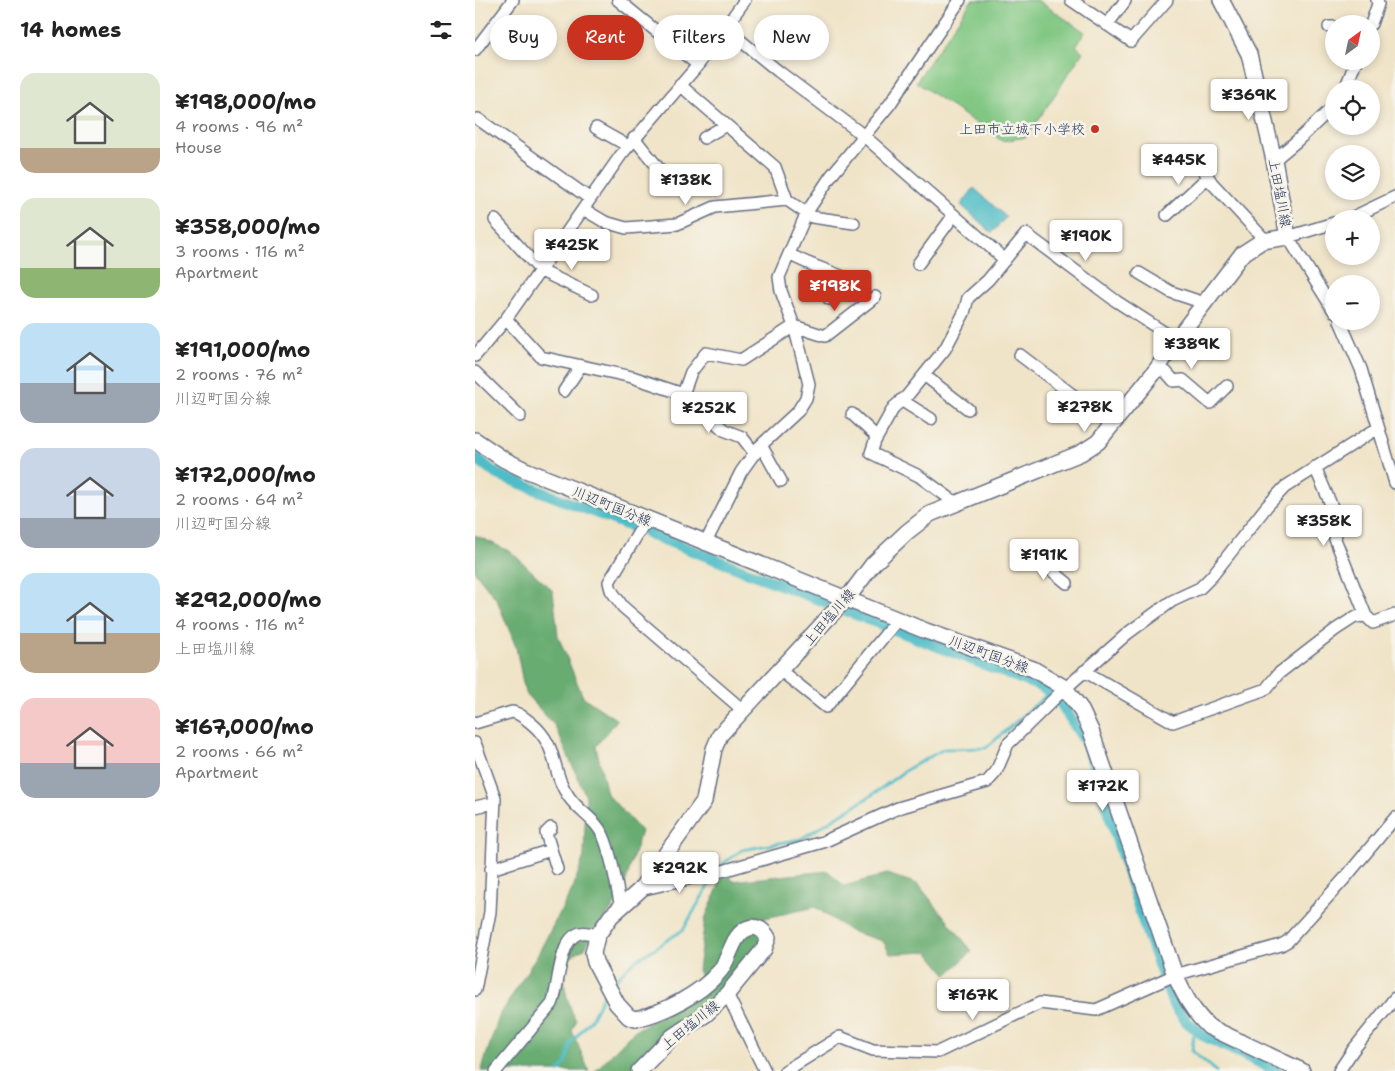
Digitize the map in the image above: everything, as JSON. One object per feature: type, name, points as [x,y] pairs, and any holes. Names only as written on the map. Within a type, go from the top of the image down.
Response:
[{"type":"main road","name":"上田塩川線","points":[[639,1071],[672,1038],[706,1014],[727,994],[764,950],[768,938],[761,930],[750,927],[743,931],[737,938],[721,970],[706,986],[687,998],[636,1019],[629,1017],[617,1004],[595,962],[593,953],[597,936],[611,916],[640,890],[704,801],[714,749],[720,735],[781,671],[873,564],[907,532],[930,514],[1081,452],[1098,442],[1157,369],[1176,340],[1242,254],[1249,247],[1266,240],[1288,237],[1274,160],[1249,54],[1233,19],[1221,0]]},
{"type":"main road","name":"川辺町国分線","points":[[475,440],[503,459],[523,469],[645,520],[1033,670],[1059,694],[1080,708],[1091,731],[1175,975],[1185,998],[1199,1018],[1209,1027],[1302,1071]]},
{"type":"street","points":[[475,50],[513,0]]},
{"type":"street","points":[[618,0],[698,64]]},
{"type":"street","points":[[734,15],[745,0]]},
{"type":"street","points":[[705,544],[741,472],[758,450],[798,411],[807,398],[809,384],[794,326],[781,291],[779,277],[807,212],[863,135],[889,104],[960,0]]},
{"type":"street","points":[[1071,0],[1131,41],[1167,0]]},
{"type":"street","points":[[1107,25],[1125,0]]},
{"type":"street","points":[[1374,15],[1378,4],[1377,0]]},
{"type":"street","points":[[744,43],[863,135],[1005,260]]},
{"type":"street","points":[[475,356],[506,319],[541,271],[589,198],[631,142],[701,60]]},
{"type":"street","points":[[680,86],[775,167],[787,200]]},
{"type":"street","points":[[1274,160],[1325,114]]},
{"type":"street","points":[[478,119],[589,198]]},
{"type":"street","points":[[704,138],[726,125]]},
{"type":"street","points":[[596,128],[631,142],[660,170]]},
{"type":"street","points":[[1185,155],[1203,169],[1208,177],[1266,240]]},
{"type":"street","points":[[1167,215],[1208,177]]},
{"type":"street","points":[[1368,210],[1395,197]]},
{"type":"street","points":[[583,209],[605,222],[627,228],[677,224],[715,207],[787,200],[812,217],[854,223]]},
{"type":"street","points":[[918,264],[954,215]]},
{"type":"street","points":[[495,220],[541,271],[592,295]]},
{"type":"street","points":[[1325,226],[1288,237],[1325,297]]},
{"type":"street","points":[[956,503],[919,476],[871,453],[877,437],[894,407],[924,375],[952,337],[965,313],[969,298],[1005,260],[1026,234],[1116,301],[1176,340]]},
{"type":"street","points":[[789,254],[812,267],[857,283]]},
{"type":"street","points":[[1139,273],[1171,292],[1204,303]]},
{"type":"street","points":[[829,299],[844,277]]},
{"type":"street","points":[[794,326],[825,336],[875,297]]},
{"type":"street","points":[[506,319],[541,357],[631,377],[683,394],[724,430],[742,437],[758,450],[781,481]]},
{"type":"street","points":[[683,394],[691,372],[706,352],[741,360],[794,326]]},
{"type":"street","points":[[1344,330],[1361,369],[1378,428],[1392,467],[1395,483]]},
{"type":"street","points":[[1020,355],[1111,424]]},
{"type":"street","points":[[564,391],[580,367]]},
{"type":"street","points":[[1157,369],[1166,372],[1174,381],[1183,380],[1209,402],[1227,386]]},
{"type":"street","points":[[475,372],[520,416]]},
{"type":"street","points":[[924,375],[968,410]]},
{"type":"street","points":[[901,400],[931,419]]},
{"type":"street","points":[[852,414],[877,437]]},
{"type":"street","points":[[640,890],[720,872],[823,842],[898,808],[987,782],[996,772],[1008,744],[1059,694],[1128,633],[1172,601],[1200,588],[1229,556],[1279,493],[1315,467],[1378,428]]},
{"type":"street","points":[[1315,467],[1338,521],[1335,539],[1366,616],[1373,623],[1395,615]]},
{"type":"street","points":[[645,520],[609,582],[611,590],[623,607],[744,711]]},
{"type":"street","points":[[1039,560],[1067,583]]},
{"type":"street","points":[[1084,671],[1173,722],[1266,689],[1278,674],[1335,630],[1355,617],[1366,616]]},
{"type":"street","points":[[781,671],[825,707],[898,619]]},
{"type":"street","points":[[475,723],[512,712],[518,713],[539,730],[553,752],[561,782],[567,795],[594,820],[605,839],[621,907]]},
{"type":"street","points":[[475,743],[495,798],[490,912],[475,990]]},
{"type":"street","points":[[475,807],[495,804]]},
{"type":"street","points":[[785,1071],[839,1036],[873,1050],[938,1052],[1040,1003],[1096,1010],[1175,975],[1281,945],[1288,941],[1345,878],[1395,818]]},
{"type":"street","points":[[551,828],[546,833],[557,869]]},
{"type":"street","points":[[491,869],[551,850]]},
{"type":"street","points":[[496,1071],[552,1004],[557,993],[561,957],[569,942],[582,932],[589,932],[597,936]]},
{"type":"street","points":[[727,994],[765,1071]]},
{"type":"street","points":[[1339,1071],[1353,1050],[1395,998]]},
{"type":"green space","points":[[972,0],[1037,0],[1085,32],[1076,46],[1083,52],[1027,137],[1002,141],[916,82]]},
{"type":"green space","points":[[475,535],[511,552],[553,591],[558,636],[583,697],[617,720],[596,746],[607,794],[641,831],[621,897],[590,937],[585,949],[575,954],[568,961],[565,970],[564,981],[566,991],[576,1021],[572,1031],[589,1071],[481,1071],[499,1017],[539,952],[573,888],[584,856],[586,797],[555,726],[525,693],[516,647],[497,600],[475,572]]},
{"type":"green space","points":[[828,871],[844,886],[887,874],[918,884],[972,951],[947,975],[928,952],[890,954],[883,941],[850,931],[815,907],[765,918],[759,946],[735,978],[634,1071],[595,1071],[634,1031],[707,990],[698,970],[705,919],[723,875],[730,873],[732,881]]},
{"type":"water","points":[[974,188],[1006,217],[992,233],[961,205]]},
{"type":"waterway","points":[[475,457],[496,474],[632,527]]},
{"type":"waterway","points":[[647,533],[825,602]]},
{"type":"waterway","points":[[847,611],[1037,685],[1050,692],[1060,702],[1087,745],[1147,933],[1173,1004],[1187,1022],[1204,1036],[1277,1071]]},
{"type":"waterway","points":[[721,867],[742,850],[801,839],[872,795],[906,770],[944,749],[986,748],[1050,692]]},
{"type":"waterway","points":[[612,983],[632,963],[683,930],[714,876]]},
{"type":"waterway","points":[[559,1071],[566,1063],[571,1043],[590,1021],[604,994]]},
{"type":"waterway","points":[[1194,1029],[1192,1051],[1216,1071]]},
{"type":"place","name":"上田市立城下小学校","points":[[1095,129]]}]
